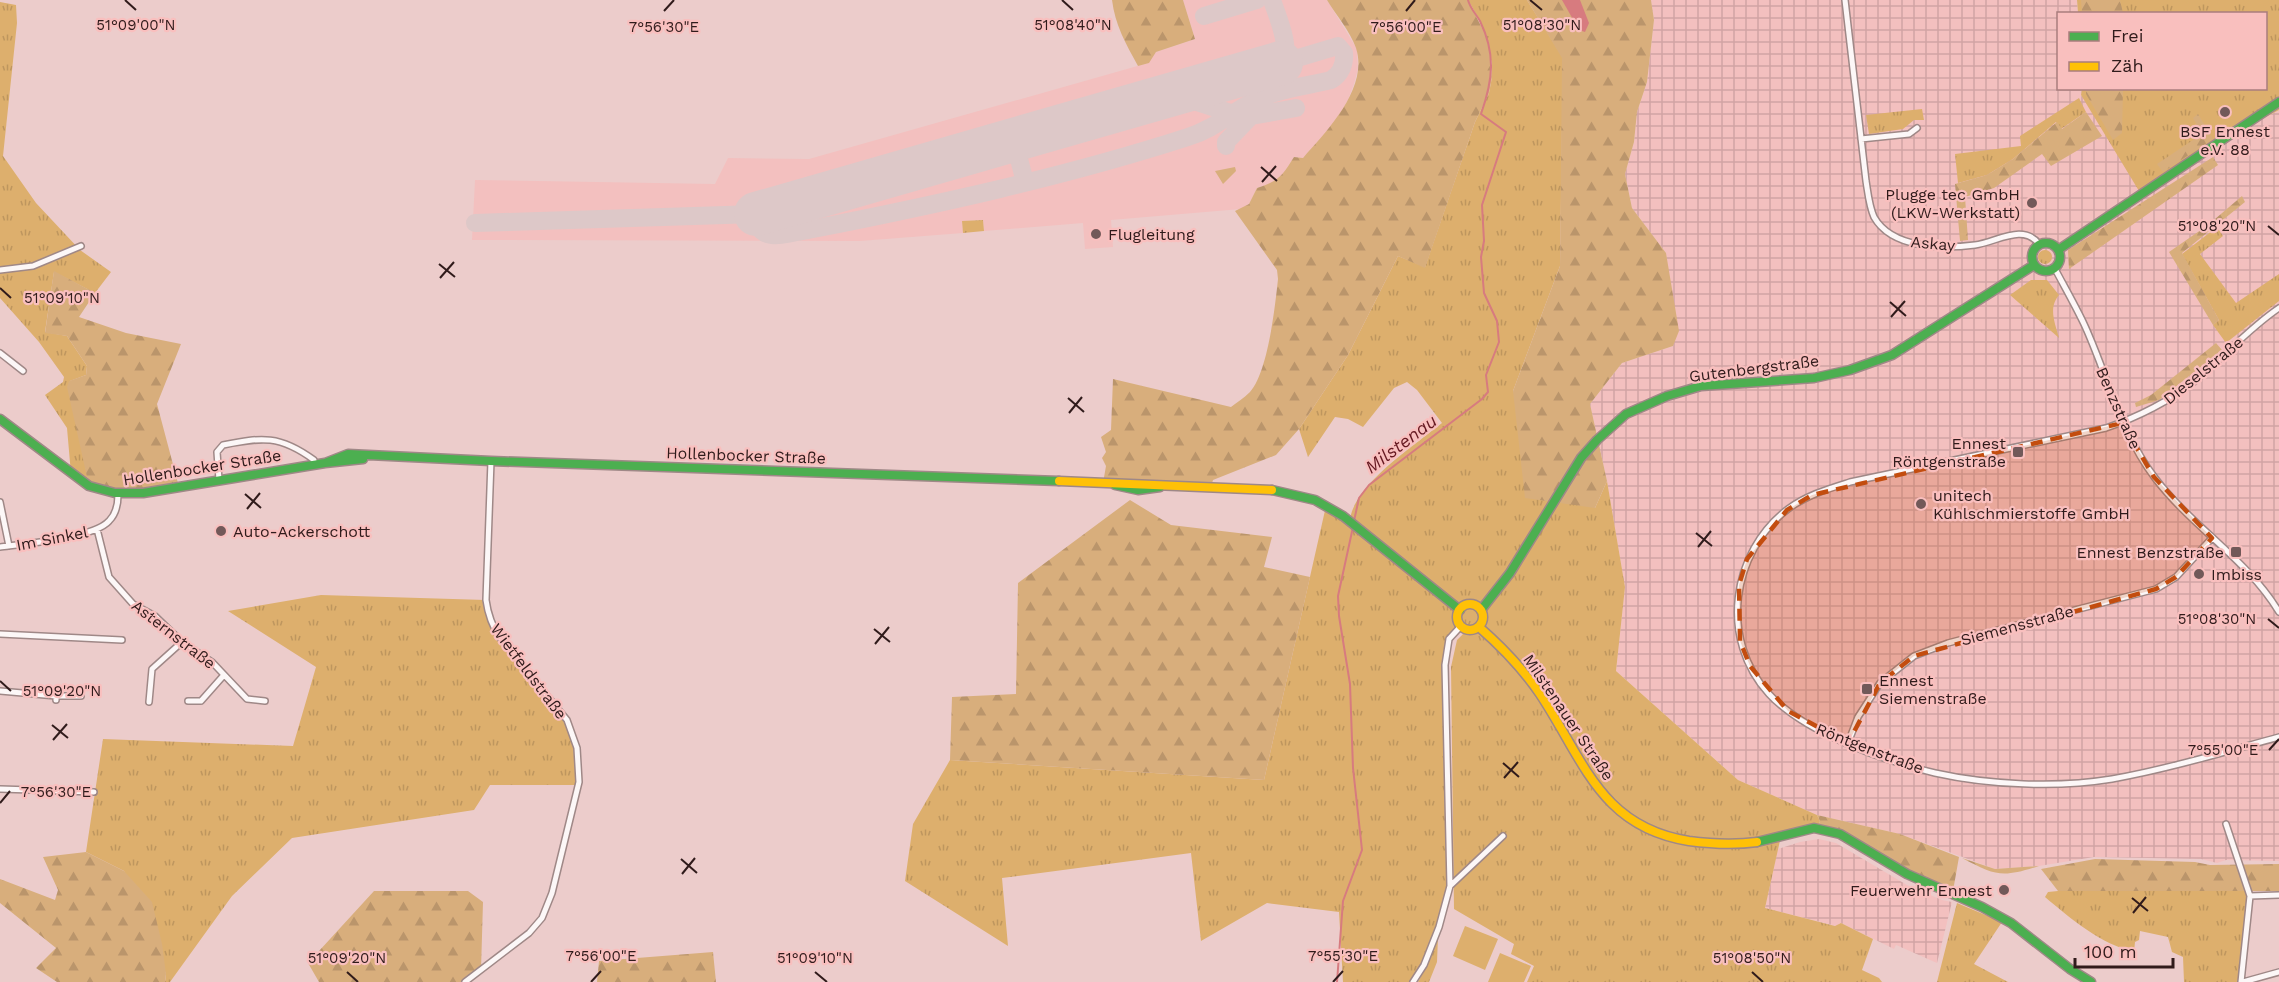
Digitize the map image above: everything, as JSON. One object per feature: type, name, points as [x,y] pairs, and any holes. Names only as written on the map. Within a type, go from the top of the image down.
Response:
[{"type":"main road","points":[[2058,250],[2279,102]]},
{"type":"main road","points":[[2039,244],[2051,244],[2058,250],[2059,261],[2054,267],[2043,270],[2034,265],[2032,253],[2039,244]]},
{"type":"main road","name":"Gutenbergstraße","points":[[1481,610],[1510,573],[1581,458],[1626,414],[1667,396],[1701,386],[1814,378],[1850,370],[1892,355],[2034,265]]},
{"type":"main road","name":"Hollenbocker Straße","points":[[0,419],[89,486],[105,493],[118,495],[143,493],[325,463],[379,457],[1280,490],[1315,500],[1354,525],[1437,594],[1460,610]]},
{"type":"main road","points":[[1471,604],[1481,610],[1483,619],[1479,627],[1472,630],[1461,626],[1457,618],[1460,610],[1471,604]]},
{"type":"main road","name":"Milstenauer Straße","points":[[1479,627],[1508,654],[1528,677],[1597,787],[1619,811],[1638,825],[1670,838],[1722,843],[1764,841],[1812,828],[1830,830],[1911,876],[2010,922],[2091,982]]},
{"type":"street","name":"Askay","points":[[1845,0],[1869,202],[1878,223],[1890,235],[1918,244],[1950,247],[1977,245],[2016,234],[2028,234],[2039,244]]},
{"type":"street","points":[[1861,139],[1909,134],[1917,128]]},
{"type":"street","points":[[0,270],[33,266],[81,246]]},
{"type":"street","name":"Benzstraße","points":[[2054,267],[2084,325],[2122,423],[2136,450],[2179,508],[2244,567],[2259,583],[2279,612]]},
{"type":"street","name":"Dieselstraße","points":[[2122,423],[2179,393],[2279,308]]},
{"type":"street","points":[[0,353],[23,371]]},
{"type":"street","name":"Röntgenstraße","points":[[2122,423],[1850,482],[1812,495],[1787,510],[1765,533],[1748,559],[1739,585],[1737,613],[1740,641],[1750,666],[1768,693],[1788,711],[1817,730],[1891,760],[1936,773],[1992,781],[2043,784],[2109,779],[2152,771],[2279,737]]},
{"type":"street","points":[[219,480],[217,452],[223,445],[241,441],[276,439],[297,448],[314,460],[315,465]]},
{"type":"street","name":"Wietfeldstraße","points":[[465,982],[529,933],[542,918],[552,892],[579,782],[577,748],[567,720],[500,638],[491,623],[486,600],[491,461]]},
{"type":"street","name":"Im Sinkel","points":[[0,547],[68,537],[97,529],[112,518],[118,504],[118,495]]},
{"type":"street","points":[[0,502],[9,546]]},
{"type":"street","name":"Asternstraße","points":[[97,529],[110,577],[133,604],[155,616],[182,642],[212,662],[247,699],[265,701]]},
{"type":"street","name":"Siemensstraße","points":[[1848,743],[1858,717],[1881,683],[1914,656],[1947,643],[2156,589],[2176,577],[2211,538]]},
{"type":"street","points":[[1413,982],[1424,965],[1439,927],[1450,886],[1445,665],[1449,639],[1461,626]]},
{"type":"street","points":[[0,634],[122,640]]},
{"type":"street","points":[[148,702],[152,669],[182,642]]},
{"type":"street","name":"Asternstraße","points":[[188,701],[201,701],[224,675]]},
{"type":"street","points":[[0,691],[56,698],[81,696]]},
{"type":"street","points":[[0,789],[94,792]]},
{"type":"street","points":[[2226,824],[2250,896],[2242,982],[2276,973],[2276,982]]},
{"type":"street","points":[[1450,886],[1503,836]]},
{"type":"street","points":[[2250,896],[2279,895]]},
{"type":"highlighted area","points":[[2122,423],[2154,477],[2212,538],[2176,577],[2156,589],[1914,656],[1880,683],[1848,743],[1788,711],[1750,666],[1740,641],[1739,585],[1747,559],[1787,510],[1812,495]]},
{"type":"shaded area","points":[[1183,0],[1327,0],[1357,49],[1358,69],[1354,84],[1348,100],[1333,125],[1303,158],[1294,157],[1283,175],[1275,182],[1257,188],[1249,204],[1241,209],[1111,220],[1113,247],[1085,249],[1083,223],[984,231],[983,220],[962,221],[963,233],[860,241],[472,240],[475,180],[715,184],[728,158],[809,159],[1148,63],[1156,52],[1195,39]]},
{"type":"shaded area","points":[[1562,0],[1580,0],[1589,23],[1585,32],[1579,30]]},
{"type":"shaded area","points":[[1651,0],[2077,0],[2078,12],[2057,12],[2057,90],[2082,90],[2081,96],[2219,142],[2279,110],[2279,861],[2226,860],[2217,863],[2201,859],[2094,857],[2039,866],[1995,869],[1900,834],[1817,815],[1738,780],[1616,671],[1625,587],[1607,481],[1590,404],[1622,363],[1673,346],[1666,253],[1632,208],[1625,174],[1634,142],[1637,112],[1647,82],[1654,20]]},
{"type":"shaded area","points":[[1819,839],[1836,843],[1907,885],[1952,902],[1937,963],[1896,945],[1894,949],[1841,923],[1836,926],[1765,908],[1778,849]]},
{"type":"green space","points":[[1112,0],[1183,0],[1195,39],[1156,52],[1149,63],[1138,66],[1118,26]]},
{"type":"green space","points":[[1327,0],[1468,0],[1489,42],[1492,77],[1489,93],[1475,122],[1425,268],[1398,256],[1348,355],[1299,429],[1276,455],[1213,480],[1211,487],[1103,483],[1106,466],[1102,458],[1106,452],[1101,437],[1111,430],[1113,379],[1231,407],[1250,392],[1256,383],[1262,370],[1270,338],[1278,279],[1277,270],[1235,211],[1249,204],[1257,188],[1279,177],[1294,157],[1303,158],[1334,122],[1351,93],[1357,78],[1356,48],[1347,29]]},
{"type":"green space","points":[[1468,0],[1527,0],[1563,58],[1560,266],[1513,391],[1595,508],[1607,481],[1625,587],[1616,671],[1738,780],[1817,815],[1819,824],[1808,824],[1804,829],[1781,836],[1765,908],[1835,926],[1841,923],[1873,939],[1862,970],[1879,978],[1882,982],[1527,982],[1534,966],[1511,954],[1514,944],[1454,909],[1451,667],[1457,640],[1463,634],[1476,633],[1464,628],[1449,639],[1446,652],[1450,886],[1424,965],[1413,982],[1343,982],[1339,912],[1267,903],[1201,941],[1191,853],[1002,878],[1008,946],[905,881],[913,824],[950,760],[1264,780],[1326,506],[1350,521],[1353,508],[1373,480],[1442,423],[1417,390],[1407,382],[1394,388],[1363,427],[1348,419],[1335,417],[1308,457],[1299,429],[1348,355],[1398,256],[1425,267],[1475,122],[1489,93],[1492,77],[1492,63],[1479,19]]},
{"type":"green space","points":[[1527,0],[1651,0],[1654,20],[1647,82],[1637,112],[1634,142],[1625,174],[1632,208],[1666,253],[1679,331],[1673,346],[1622,363],[1590,404],[1607,481],[1595,508],[1525,498],[1513,391],[1560,266],[1562,58]]},
{"type":"green space","points":[[2077,0],[2279,0],[2279,110],[2219,142],[2139,191],[2081,95],[2082,90],[2267,90],[2267,12],[2078,12]]},
{"type":"green space","points":[[2081,0],[2120,0],[2123,12],[2082,12]]},
{"type":"green space","points":[[0,2],[16,5],[17,23],[3,156],[36,203],[80,250],[111,272],[95,293],[54,272],[45,332],[67,336],[87,366],[86,375],[70,381],[89,486],[71,474],[67,428],[45,395],[63,382],[64,377],[39,342],[0,298]]},
{"type":"green space","points":[[2086,90],[2123,90],[2122,133],[2113,140],[2086,94]]},
{"type":"green space","points":[[2079,98],[2086,112],[2061,129],[2056,122],[2013,159],[1987,175],[1958,183],[1955,154],[2021,146],[2020,136]]},
{"type":"green space","points":[[1922,109],[1924,120],[1914,120],[1903,129],[1869,134],[1866,115]]},
{"type":"green space","points":[[2086,112],[2102,136],[2051,166],[2042,154],[1994,188],[1965,197],[1968,240],[1960,241],[1955,184],[1987,175],[2013,159],[2057,122],[2062,129]]},
{"type":"green space","points":[[2198,114],[2213,139],[2163,172],[2157,164],[2202,134],[2193,118]]},
{"type":"green space","points":[[2213,157],[2218,165],[2069,269],[2068,250]]},
{"type":"green space","points":[[1235,167],[1236,171],[1223,184],[1215,171]]},
{"type":"green space","points":[[2242,196],[2245,202],[2182,253],[2219,320],[2213,325],[2169,252],[2208,225]]},
{"type":"green space","points":[[983,220],[984,231],[963,233],[962,221]]},
{"type":"green space","points":[[2217,227],[2223,236],[2200,254],[2236,303],[2279,274],[2279,301],[2226,343],[2213,325],[2219,320],[2182,254]]},
{"type":"green space","points":[[2042,250],[2048,250],[2052,257],[2048,264],[2042,264],[2038,260],[2038,254]]},
{"type":"green space","points":[[54,271],[95,293],[79,317],[126,333],[181,344],[157,404],[179,487],[143,493],[89,486],[67,387],[69,381],[86,375],[87,366],[67,336],[45,333]]},
{"type":"green space","points":[[2031,280],[2047,280],[2059,295],[2053,310],[2059,338],[2010,295]]},
{"type":"green space","points":[[2216,343],[2222,350],[2159,400],[2136,407],[2135,403],[2151,395]]},
{"type":"green space","points":[[1130,500],[1171,525],[1272,537],[1264,567],[1310,577],[1264,780],[950,760],[952,697],[1016,694],[1018,583]]},
{"type":"green space","points":[[321,595],[486,600],[491,623],[562,711],[575,738],[578,785],[490,785],[474,810],[292,838],[232,896],[170,982],[165,982],[166,974],[124,871],[86,852],[103,739],[293,746],[316,667],[228,611]]},
{"type":"green space","points":[[1817,815],[1900,834],[1959,857],[1953,891],[1918,876],[1819,824]]},
{"type":"green space","points":[[86,852],[124,871],[152,902],[162,944],[165,982],[57,982],[36,968],[56,948],[0,903],[0,879],[55,900],[58,890],[43,857]]},
{"type":"green space","points":[[1962,858],[1995,869],[2039,866],[2016,872],[1999,873],[1983,869]]},
{"type":"green space","points":[[2095,859],[2195,862],[2210,865],[2279,864],[2279,891],[2058,891],[2041,869]]},
{"type":"green space","points":[[374,891],[468,891],[483,902],[481,970],[465,982],[319,982],[308,963]]},
{"type":"green space","points":[[2246,891],[2238,982],[2184,982],[2183,957],[2172,952],[2168,937],[2140,931],[2134,952],[2110,943],[2087,930],[2045,897],[2048,892]]},
{"type":"green space","points":[[1957,903],[2002,922],[1974,964],[2008,982],[1937,982]]},
{"type":"green space","points":[[1465,926],[1498,939],[1485,970],[1453,956]]},
{"type":"green space","points":[[1438,937],[1437,962],[1429,982],[1418,982],[1427,965]]},
{"type":"green space","points":[[713,952],[716,982],[597,982],[599,961]]},
{"type":"green space","points":[[1500,953],[1531,966],[1524,982],[1488,982]]},
{"type":"waterway","name":"Milstenau","points":[[1354,521],[1359,498],[1369,485],[1482,399],[1488,392],[1486,375],[1499,342],[1497,321],[1484,293],[1481,257],[1484,241],[1482,205],[1506,132],[1481,114],[1488,90],[1491,56],[1485,33],[1468,0]]},
{"type":"waterway","name":"Milstenau","points":[[1337,982],[1343,901],[1362,850],[1353,768],[1350,684],[1338,596],[1353,527]]},
{"type":"taxiway","points":[[1204,16],[1257,0]]},
{"type":"taxiway","points":[[1272,0],[1285,42],[1284,57],[1281,63]]},
{"type":"taxiway","points":[[799,202],[795,219],[808,230],[951,200],[1094,165],[1197,134],[1265,96],[1331,80],[1342,68],[1344,53],[1338,46],[1281,63]]},
{"type":"taxiway","points":[[1246,73],[1258,84],[1255,100]]},
{"type":"taxiway","points":[[1172,94],[1240,116]]},
{"type":"taxiway","points":[[1226,146],[1226,142],[1251,116],[1296,108]]},
{"type":"taxiway","points":[[1014,140],[1025,182]]},
{"type":"taxiway","points":[[475,223],[756,214],[761,230],[767,234],[782,235],[808,230]]},
{"type":"runway","points":[[756,214],[1281,63]]},
{"type":"traffic: fast","points":[[2058,250],[2279,102]]},
{"type":"traffic: fast","points":[[2046,243],[2056,247],[2060,257],[2056,267],[2046,271],[2036,267],[2032,257],[2036,247],[2046,243]]},
{"type":"traffic: fast","points":[[1481,610],[1510,573],[1581,458],[1626,414],[1667,396],[1701,386],[1814,378],[1850,370],[1892,355],[2034,265]]},
{"type":"traffic: fast","points":[[0,419],[89,486],[115,493],[143,493],[325,463],[363,459]]},
{"type":"traffic: fast","points":[[325,463],[348,454],[1059,481]]},
{"type":"traffic: fast","points":[[1115,485],[1138,490],[1160,487]]},
{"type":"traffic: fast","points":[[1272,490],[1315,500],[1343,516],[1460,610]]},
{"type":"traffic: fast","points":[[1757,842],[1814,828],[1840,834],[1907,874],[1982,907],[2011,923],[2070,969],[2091,982]]},
{"type":"traffic: slow","points":[[1059,481],[1272,490]]},
{"type":"traffic: slow","points":[[1470,604],[1479,608],[1483,617],[1479,626],[1470,630],[1461,626],[1457,617],[1461,608],[1470,604]]},
{"type":"traffic: slow","points":[[1479,627],[1512,659],[1540,694],[1583,766],[1614,806],[1634,821],[1659,833],[1689,841],[1723,844],[1757,842]]},
{"type":"place","name":"BSF Ennest e.V. 88","points":[[2225,112]]},
{"type":"place","name":"Plugge tec GmbH (LKW-Werkstatt)","points":[[2032,203]]},
{"type":"place","name":"Flugleitung","points":[[1096,234]]},
{"type":"place","name":"Ennest Röntgenstraße","points":[[2018,452]]},
{"type":"place","name":"unitech Kühlschmierstoffe GmbH","points":[[1921,504]]},
{"type":"place","name":"Auto-Ackerschott","points":[[221,531]]},
{"type":"place","name":"Ennest Benzstraße","points":[[2236,552]]},
{"type":"place","name":"Imbiss","points":[[2199,574]]},
{"type":"place","name":"Ennest Siemenstraße","points":[[1867,689]]},
{"type":"place","name":"Feuerwehr Ennest","points":[[2004,890]]}]
